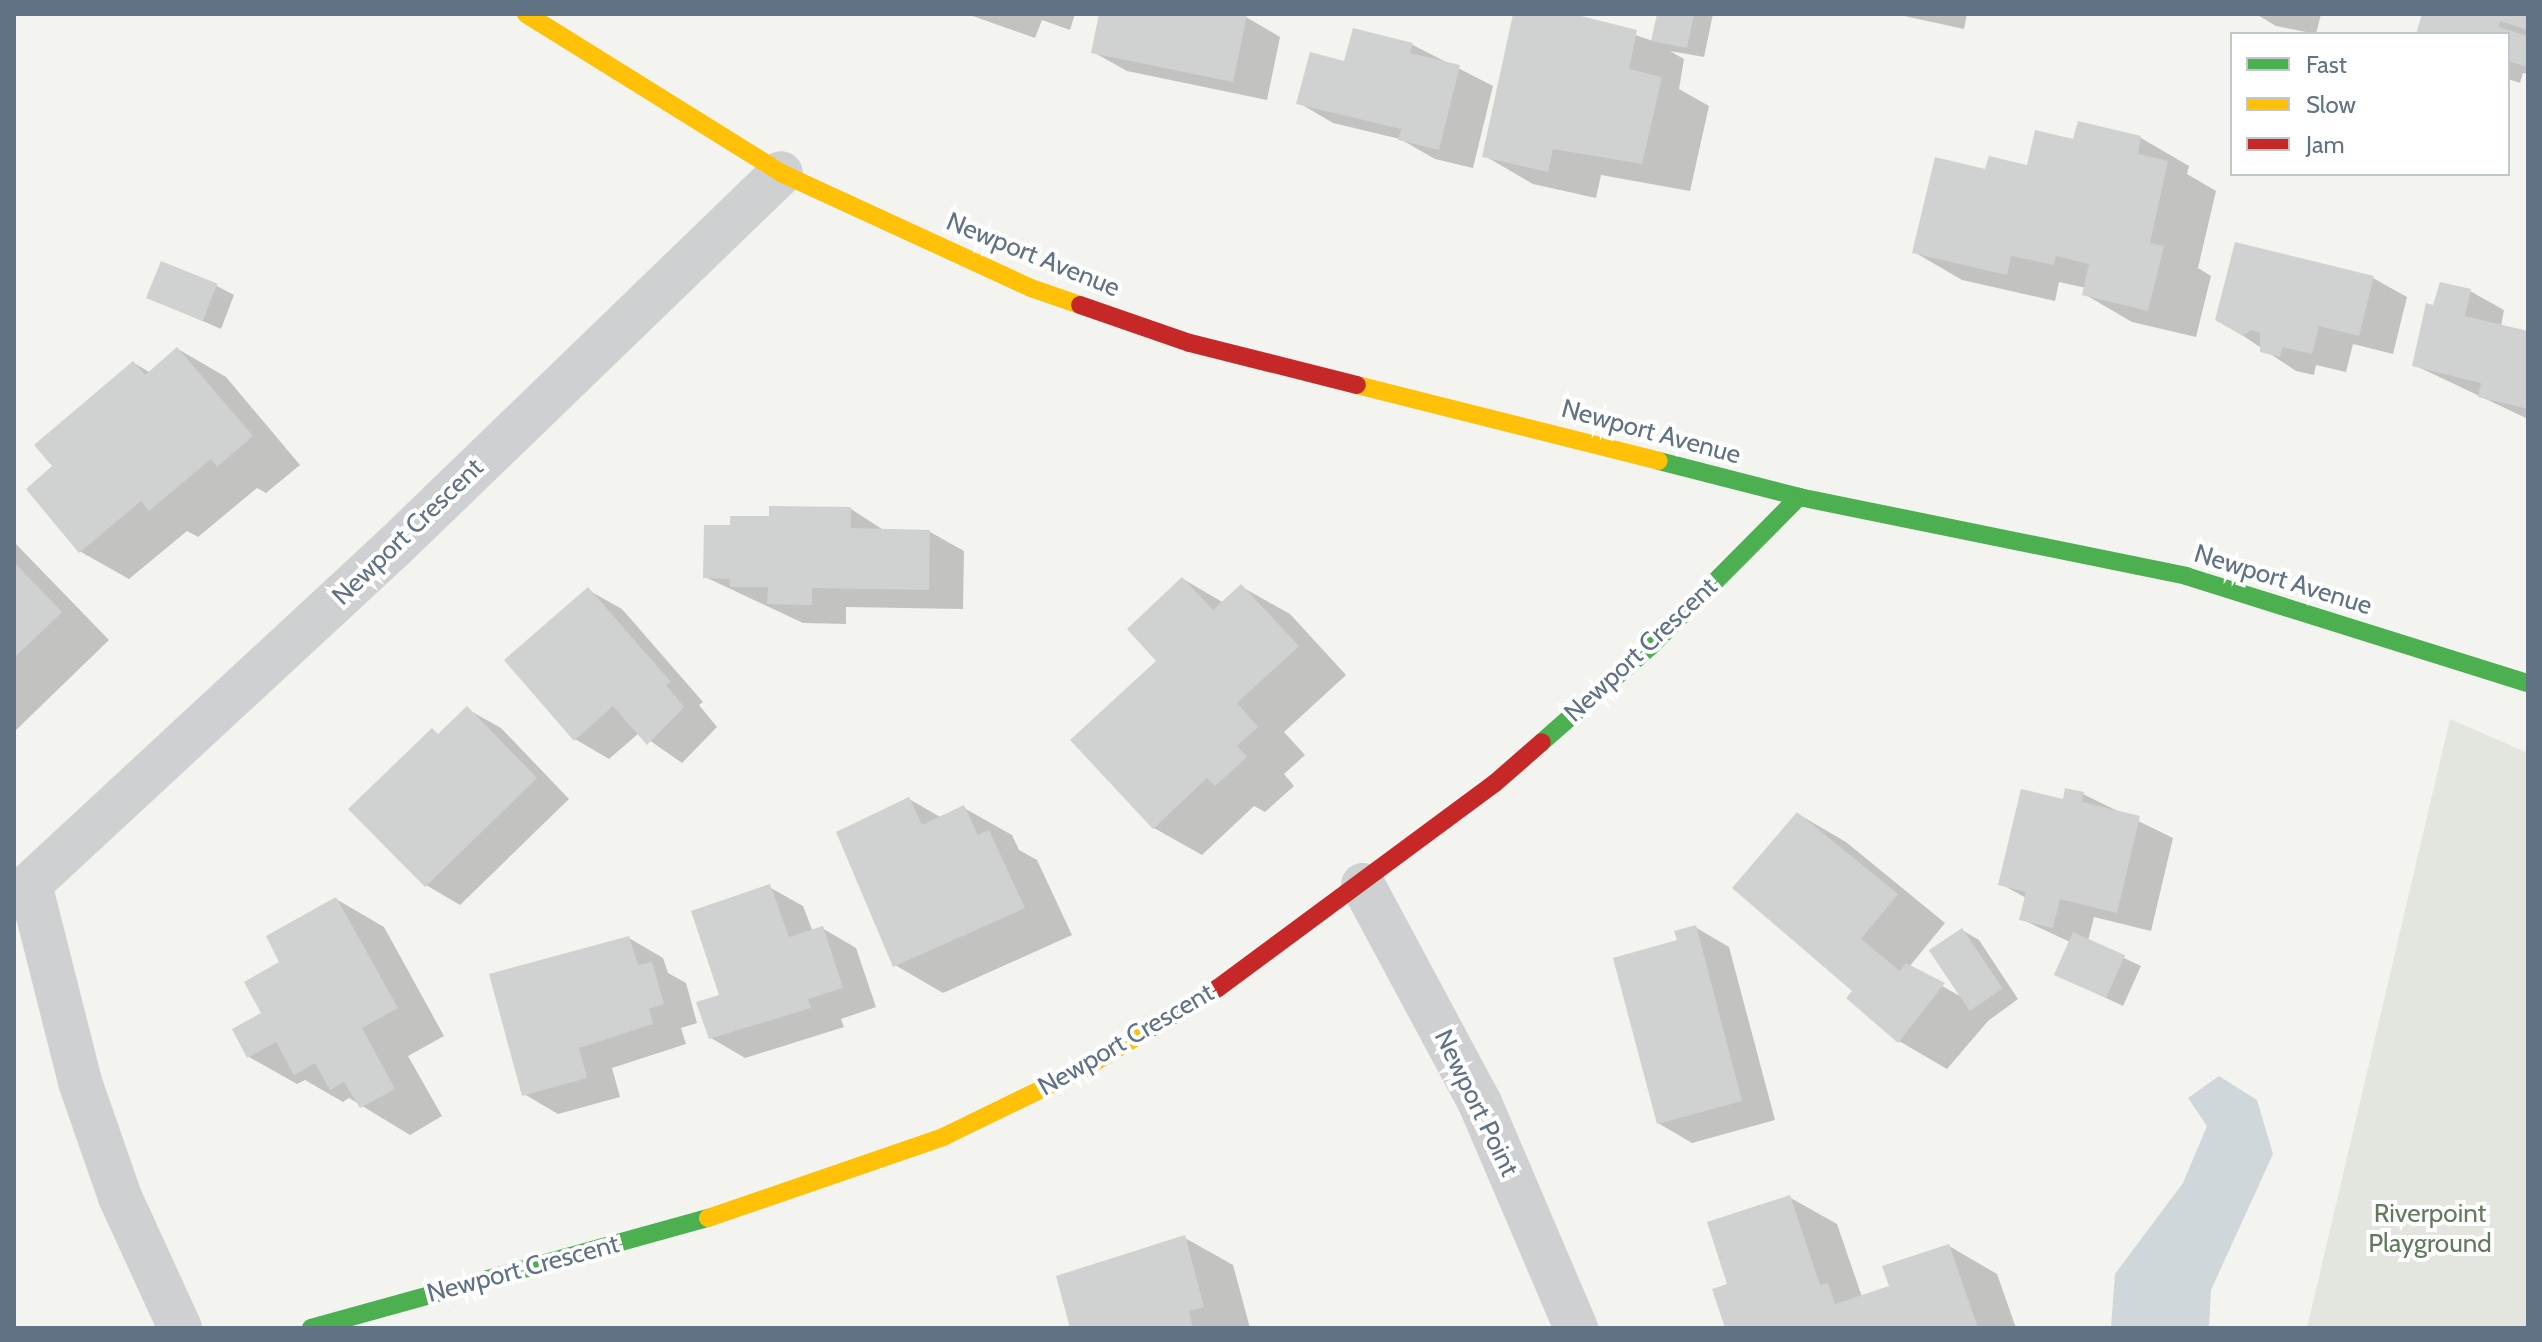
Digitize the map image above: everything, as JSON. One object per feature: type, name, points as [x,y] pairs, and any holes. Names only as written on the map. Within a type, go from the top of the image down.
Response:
[{"type":"street","name":"Newport Avenue","points":[[526,14],[781,173],[1031,288],[1190,343],[1799,497],[2186,576],[2528,683]]},
{"type":"street","name":"Newport Crescent","points":[[180,1328],[120,1197],[80,1082],[22,891],[394,547],[781,173]]},
{"type":"street","name":"Newport Crescent","points":[[311,1328],[766,1202],[943,1137],[1110,1053],[1218,988],[1363,885],[1495,783],[1652,645],[1799,497]]},
{"type":"street","name":"Newport Point","points":[[1363,885],[1480,1103],[1576,1328]]},
{"type":"green space","name":"Riverpoint Playground","points":[[2450,719],[2528,753],[2528,1328],[2307,1328]]},
{"type":"shaded area","points":[[2219,1076],[2257,1100],[2273,1154],[2211,1290],[2209,1328],[2111,1328],[2115,1274],[2183,1183],[2207,1126],[2188,1098]]},
{"type":"building","points":[[1099,14],[1247,15],[1233,82],[1091,53]]},
{"type":"building","points":[[1513,14],[1573,14],[1637,30],[1629,69],[1662,77],[1642,164],[1553,149],[1548,172],[1482,157]]},
{"type":"building","points":[[1657,14],[1694,14],[1687,48],[1651,41]]},
{"type":"building","points":[[2422,14],[2528,14],[2528,30],[2500,21],[2498,27],[2528,36],[2528,67],[2510,62],[2510,32],[2417,32]]},
{"type":"building","points":[[1353,28],[1413,43],[1410,53],[1460,65],[1439,150],[1398,140],[1401,129],[1296,104],[1310,52],[1344,61]]},
{"type":"building","points":[[2078,121],[2141,136],[2138,154],[2168,161],[2150,243],[2164,246],[2148,311],[2082,295],[2089,264],[2056,256],[2054,265],[2011,256],[2007,275],[1912,253],[1935,157],[1985,169],[1989,156],[2027,165],[2035,130],[2073,139]]},
{"type":"building","points":[[2235,242],[2374,276],[2359,336],[2319,326],[2312,354],[2282,347],[2280,357],[2260,352],[2260,333],[2251,330],[2243,336],[2215,320]]},
{"type":"building","points":[[161,261],[218,284],[203,321],[146,298]]},
{"type":"building","points":[[2440,282],[2471,289],[2465,316],[2528,331],[2528,409],[2478,397],[2481,383],[2412,366],[2426,303],[2433,305]]},
{"type":"building","points":[[177,347],[253,436],[217,467],[211,459],[149,511],[141,501],[79,553],[26,489],[52,466],[34,445],[133,361],[145,375]]},
{"type":"building","points":[[769,506],[851,507],[851,528],[930,530],[929,590],[812,588],[812,605],[767,604],[768,587],[730,587],[730,579],[703,578],[704,525],[730,525],[730,516],[769,516]]},
{"type":"building","points":[[14,562],[62,612],[14,658]]},
{"type":"building","points":[[1182,577],[1213,610],[1241,584],[1299,646],[1237,703],[1258,727],[1237,746],[1247,757],[1215,786],[1207,778],[1153,829],[1070,740],[1156,661],[1127,629]]},
{"type":"building","points":[[588,587],[671,682],[666,685],[684,707],[647,745],[613,706],[574,741],[504,660]]},
{"type":"building","points":[[467,706],[537,778],[425,887],[348,809],[432,728],[438,734]]},
{"type":"building","points":[[2065,788],[2084,792],[2082,802],[2140,816],[2117,913],[2060,899],[2053,928],[2019,920],[2026,892],[1998,885],[2021,789],[2063,799]]},
{"type":"building","points":[[909,797],[922,825],[964,805],[978,835],[989,830],[1025,908],[893,967],[836,832]]},
{"type":"building","points":[[1797,812],[1898,894],[1861,939],[1900,971],[1906,963],[1945,983],[1898,1043],[1846,998],[1852,991],[1732,888]]},
{"type":"building","points":[[770,884],[789,937],[823,926],[843,988],[808,999],[811,1008],[709,1039],[696,1002],[719,995],[691,911]]},
{"type":"building","points":[[336,897],[398,1008],[362,1028],[395,1089],[360,1108],[344,1082],[330,1090],[315,1063],[294,1075],[276,1042],[247,1058],[232,1029],[261,1013],[244,982],[279,962],[266,936]]},
{"type":"building","points":[[1696,925],[1742,1101],[1657,1124],[1613,958],[1677,940],[1674,931]]},
{"type":"building","points":[[1962,928],[2003,989],[1970,1011],[1929,950]]},
{"type":"building","points":[[2073,932],[2125,955],[2106,998],[2054,975]]},
{"type":"building","points":[[629,936],[638,965],[652,962],[664,1004],[649,1009],[653,1024],[579,1048],[587,1078],[522,1096],[489,974]]},
{"type":"building","points":[[1790,1195],[1820,1285],[1828,1283],[1835,1304],[1889,1286],[1882,1266],[1949,1244],[1978,1328],[1725,1328],[1712,1289],[1727,1284],[1707,1222]]},
{"type":"building","points":[[1185,1235],[1204,1307],[1189,1311],[1193,1328],[1070,1328],[1056,1276]]},
{"type":"traffic: fast","points":[[1659,461],[1799,497],[2186,576],[2528,683]]},
{"type":"traffic: fast","points":[[1542,742],[1652,645],[1799,497]]},
{"type":"traffic: fast","points":[[311,1328],[708,1218]]},
{"type":"traffic: slow","points":[[526,14],[781,173],[1031,288],[1080,305]]},
{"type":"traffic: slow","points":[[1357,385],[1659,461]]},
{"type":"traffic: slow","points":[[708,1218],[943,1137],[1083,1069],[1151,1028]]},
{"type":"traffic: jam","points":[[1080,305],[1190,343],[1357,385]]},
{"type":"traffic: jam","points":[[1151,1028],[1218,988],[1495,783],[1542,742]]}]
